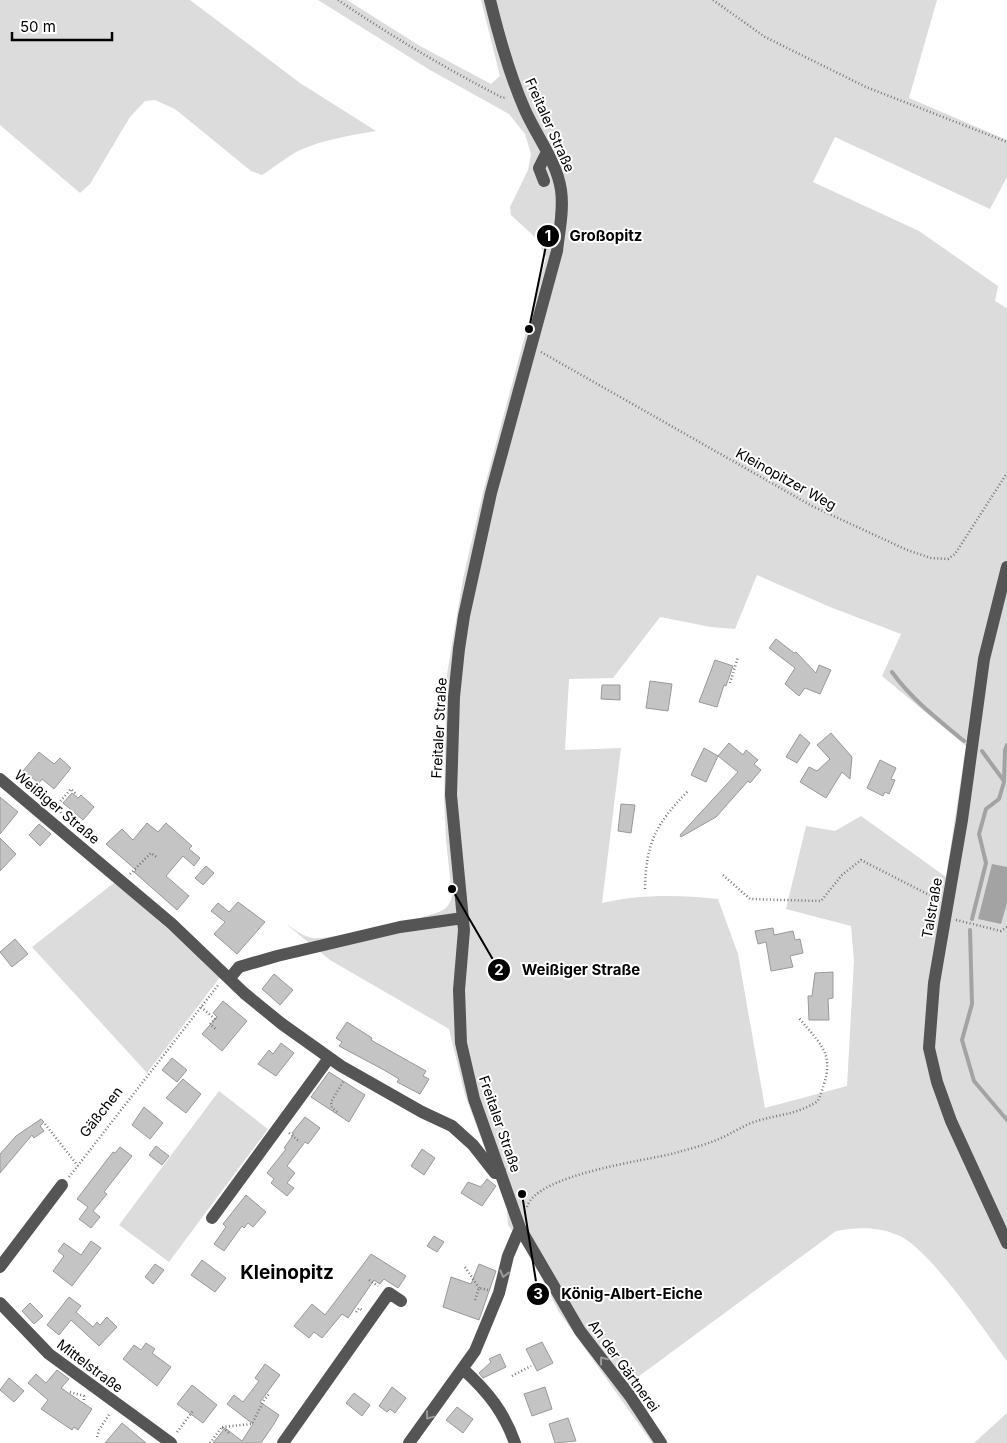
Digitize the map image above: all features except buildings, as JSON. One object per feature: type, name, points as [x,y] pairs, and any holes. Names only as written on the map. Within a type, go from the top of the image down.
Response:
[{"type":"street","name":"Freitaler Straße","points":[[490,0],[500,40],[518,95],[561,190],[561,222],[557,251],[492,493],[464,616],[454,697],[451,795],[463,918],[459,990],[461,1043],[474,1099],[520,1228]]},
{"type":"street","points":[[544,181],[540,168],[546,154]]},
{"type":"street","name":"Talstraße","points":[[1007,567],[984,658],[948,904],[934,983],[929,1048],[937,1082],[951,1120],[1007,1243]]},
{"type":"street","name":"Weißiger Straße","points":[[0,779],[124,882],[282,1024],[329,1058],[422,1112],[452,1126],[473,1145],[495,1173],[500,1171]]},
{"type":"street","points":[[228,976],[239,967],[277,956],[400,927],[463,918]]},
{"type":"street","points":[[212,1218],[329,1058]]},
{"type":"street","points":[[0,1267],[62,1185]]},
{"type":"street","points":[[409,1443],[464,1370],[475,1351],[490,1315],[512,1246],[520,1228]]},
{"type":"street","name":"An der Gärtnerei","points":[[520,1228],[580,1331],[630,1396],[661,1443]]},
{"type":"street","points":[[283,1443],[389,1293],[401,1301]]},
{"type":"street","name":"Mittelstraße","points":[[0,1303],[55,1360],[171,1442]]},
{"type":"street","points":[[464,1370],[486,1389],[498,1406],[509,1423],[515,1443]]},
{"type":"path","points":[[338,0],[391,37],[441,66],[502,98],[518,95]]},
{"type":"path","points":[[714,0],[765,37],[866,88],[1007,142]]},
{"type":"path","name":"Kleinopitzer Weg","points":[[530,348],[544,353],[812,506],[907,550],[931,558],[948,560],[955,554],[1007,473]]},
{"type":"path","points":[[730,683],[738,657]]},
{"type":"path","points":[[62,814],[57,805],[71,789],[78,795]]},
{"type":"path","points":[[645,889],[646,860],[654,833],[668,811],[688,791]]},
{"type":"path","points":[[124,882],[151,853],[158,858]]},
{"type":"path","points":[[723,875],[750,899],[821,901],[842,875],[861,860],[948,904]]},
{"type":"path","points":[[963,922],[1001,931],[1007,927]]},
{"type":"path","name":"Gäßchen","points":[[62,1185],[201,1007],[228,976]]},
{"type":"path","points":[[201,1007],[215,1019],[210,1024],[217,1030]]},
{"type":"path","points":[[520,1228],[529,1201],[565,1180],[584,1173],[673,1153],[716,1140],[756,1122],[802,1111],[818,1101],[828,1067],[826,1050],[798,1016]]},
{"type":"path","points":[[337,1112],[332,1108],[330,1102],[343,1082],[341,1077]]},
{"type":"path","points":[[45,1124],[78,1166]]},
{"type":"path","points":[[284,1129],[300,1142]]},
{"type":"path","points":[[464,1267],[479,1288],[495,1292]]},
{"type":"path","points":[[476,1300],[479,1288]]},
{"type":"path","points":[[512,1376],[531,1366]]},
{"type":"path","points":[[70,1392],[84,1396],[84,1400]]},
{"type":"path","points":[[222,1427],[252,1424],[264,1400],[270,1393]]},
{"type":"path","points":[[171,1442],[193,1411]]},
{"type":"path","points":[[97,1437],[107,1417]]},
{"type":"path","points":[[222,1427],[230,1434]]},
{"type":"path","points":[[210,1443],[222,1427]]},
{"type":"shaded area","points":[[0,0],[190,0],[300,83],[376,131],[331,140],[305,148],[262,175],[251,171],[175,109],[155,100],[145,101],[130,117],[90,184],[80,193],[0,125]]},
{"type":"shaded area","points":[[318,0],[347,0],[420,46],[491,84],[500,76],[481,0],[937,0],[909,98],[1007,140],[1007,177],[990,209],[835,137],[813,182],[919,231],[998,286],[995,301],[1007,308],[1007,1361],[956,1292],[927,1257],[913,1244],[900,1236],[884,1230],[860,1228],[836,1231],[627,1385],[668,1443],[652,1443],[559,1312],[530,1255],[508,1225],[507,1208],[465,1095],[449,1029],[330,960],[286,924],[313,938],[338,936],[431,915],[445,908],[452,896],[444,798],[447,674],[463,579],[483,492],[546,257],[536,238],[511,215],[510,207],[528,170],[531,154],[525,134],[509,114],[430,70]],"holes":[[[757,575],[830,607],[901,634],[882,676],[966,746],[946,877],[861,816],[835,831],[806,826],[786,909],[851,926],[854,961],[847,1086],[765,1108],[738,954],[718,899],[660,896],[602,903],[621,748],[565,750],[569,679],[613,678],[660,617],[711,627],[735,629]]]},
{"type":"shaded area","points":[[992,864],[1007,867],[1007,903],[1001,924],[978,919]]},
{"type":"shaded area","points":[[115,882],[221,976],[147,1073],[32,947]]},
{"type":"shaded area","points":[[219,1091],[268,1129],[169,1262],[119,1225]]},
{"type":"shaded area","points":[[1007,1413],[1007,1443],[974,1443]]},
{"type":"waterway","points":[[892,672],[917,700],[964,741]]},
{"type":"waterway","points":[[972,919],[986,863],[979,834],[986,809],[999,799],[1004,782],[1005,750],[1007,745]]},
{"type":"waterway","points":[[982,751],[1004,781]]},
{"type":"waterway","points":[[970,930],[972,1004],[962,1040],[974,1081],[1007,1120]]},
{"type":"place","name":"Großopitz","points":[[529,329]]},
{"type":"place","name":"Weißiger Straße","points":[[452,889]]},
{"type":"place","name":"König-Albert-Eiche","points":[[522,1194]]},
{"type":"district","name":"Kleinopitz","points":[[287,1272]]}]
